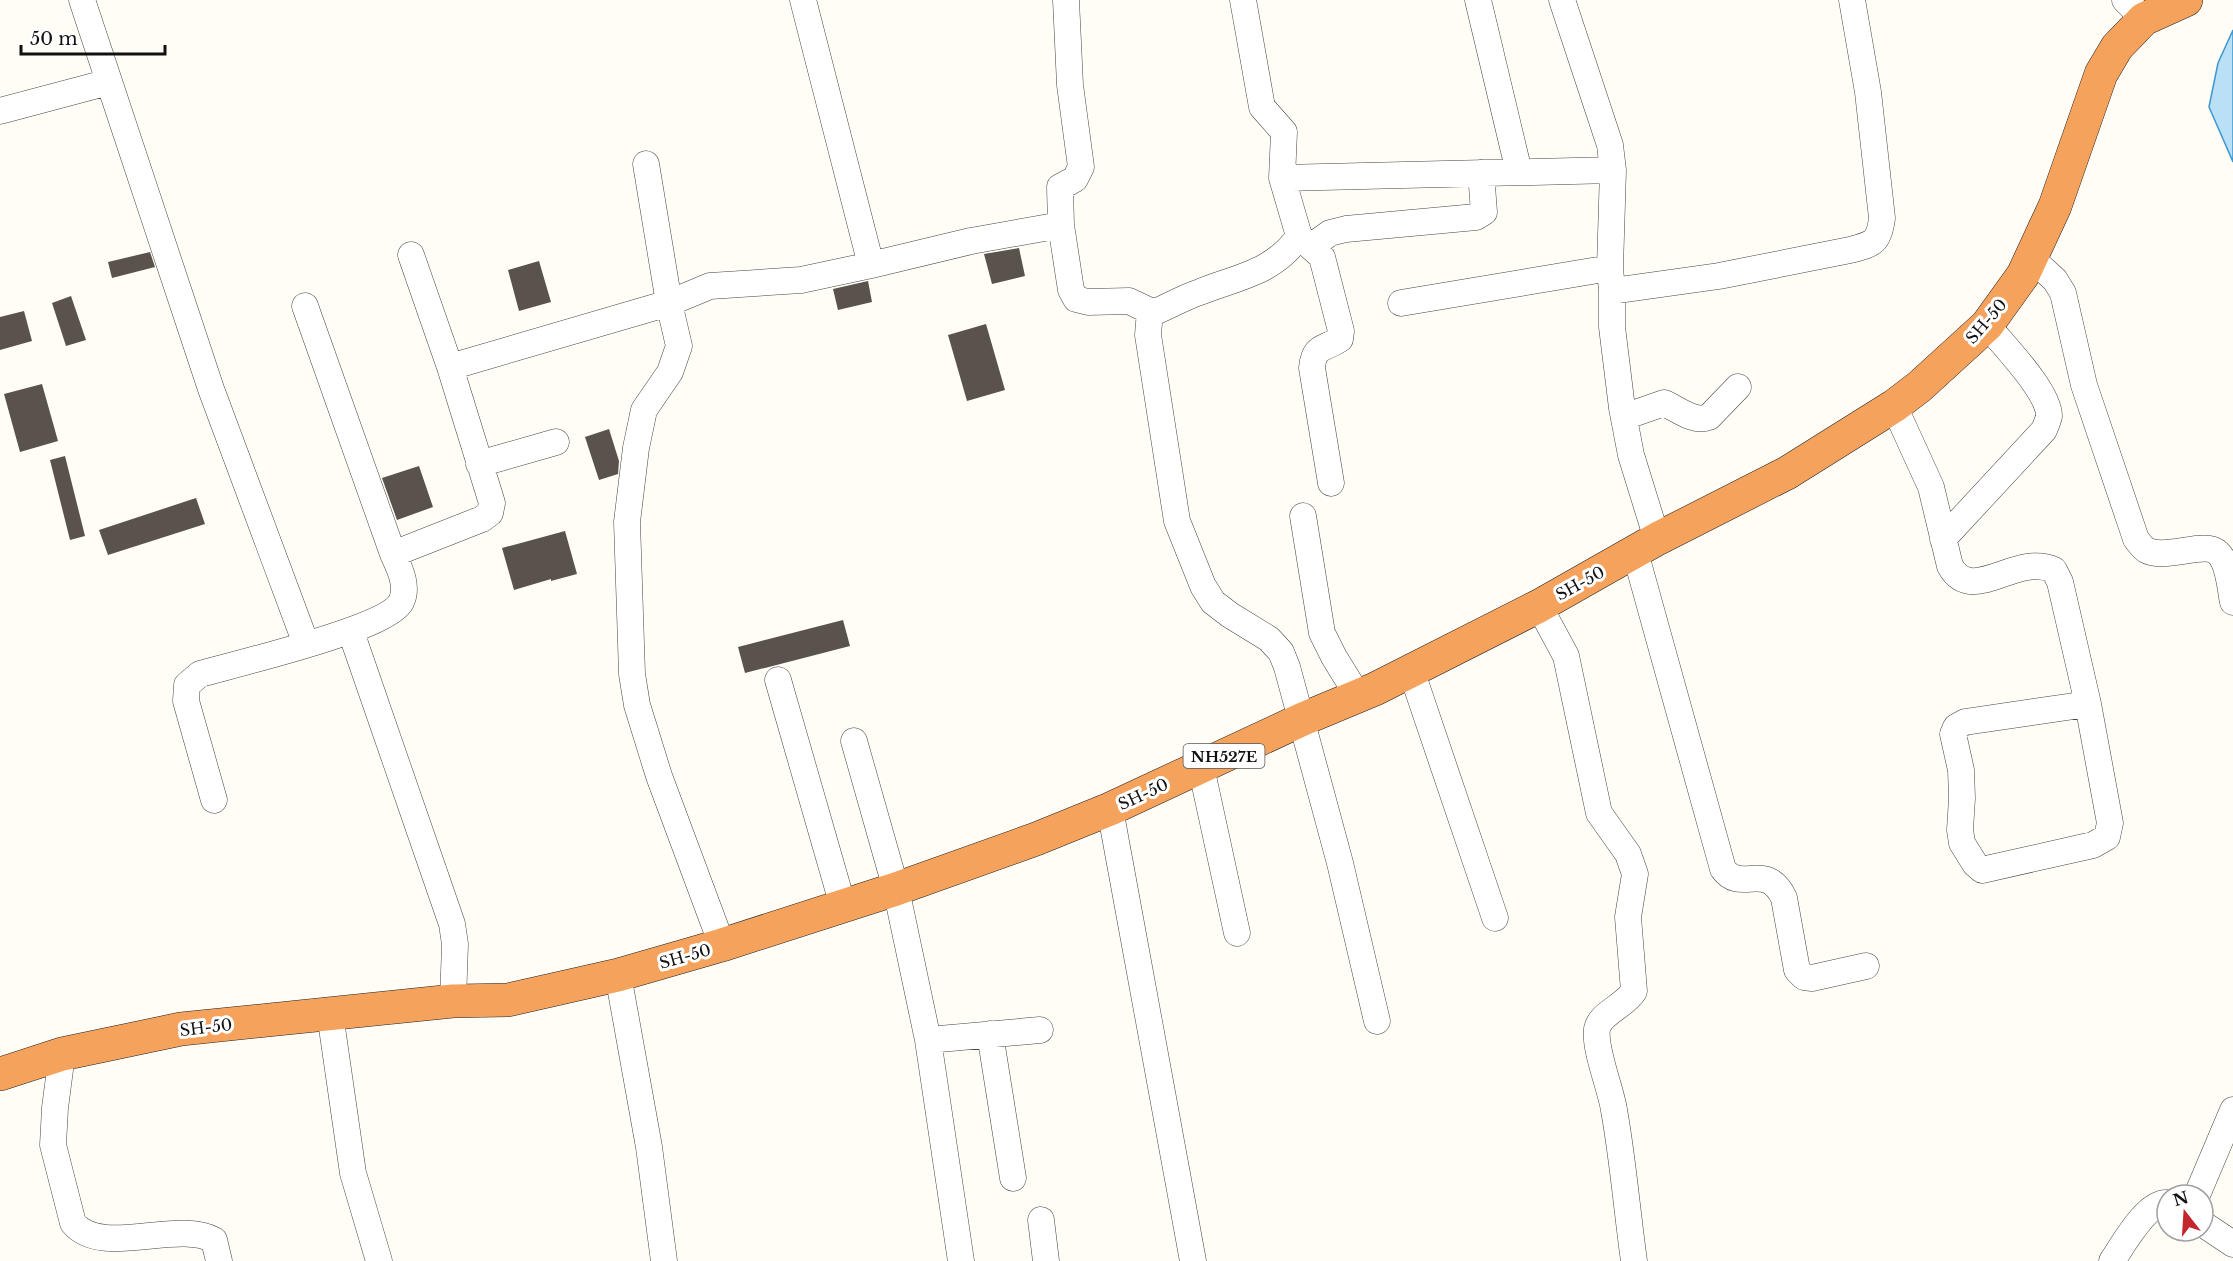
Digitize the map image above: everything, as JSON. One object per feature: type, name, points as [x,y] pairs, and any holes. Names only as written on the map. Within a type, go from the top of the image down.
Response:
[{"type":"highway","name":"SH-50","points":[[0,1074],[62,1054],[181,1029],[453,1001],[508,1000],[618,975],[722,945],[896,889],[1036,838],[1110,809],[1411,670],[1539,606],[1646,546],[1787,473],[1894,406],[1919,387],[1986,325],[2023,276],[2055,206],[2101,74],[2135,9],[2186,0]]},
{"type":"street","points":[[82,0],[211,389],[306,644]]},
{"type":"street","points":[[803,0],[871,265]]},
{"type":"street","points":[[1066,0],[1070,86],[1081,167],[1075,179],[1060,187],[1061,225],[1071,290],[1076,299],[1088,302],[1129,301],[1150,311],[1157,311],[1200,291],[1254,273],[1266,267],[1294,243],[1346,229],[1476,217],[1484,212],[1481,173]]},
{"type":"street","points":[[1244,0],[1262,107],[1284,132],[1282,178],[1305,241],[1322,257],[1341,331],[1340,339],[1318,349],[1313,358],[1312,368],[1331,483]]},
{"type":"street","points":[[1478,0],[1519,172]]},
{"type":"street","points":[[1562,0],[1610,145],[1613,170],[1612,327],[1624,417],[1646,546],[1723,869],[1728,875],[1738,879],[1773,881],[1779,888],[1784,898],[1797,970],[1804,977],[1812,978],[1866,966]]},
{"type":"street","points":[[1401,303],[1611,279],[1719,276],[1870,245],[1880,232],[1882,218],[1868,92],[1852,0]]},
{"type":"street","points":[[0,111],[109,82]]},
{"type":"street","points":[[646,164],[669,303],[679,346],[670,372],[644,410],[636,448],[627,522],[632,674],[637,705],[659,776],[722,945]]},
{"type":"street","points":[[1282,178],[1613,170]]},
{"type":"street","points":[[450,367],[669,303],[710,286],[801,280],[972,241],[1061,225]]},
{"type":"street","points":[[393,554],[482,519],[490,513],[492,503],[450,367],[411,255]]},
{"type":"street","points":[[2031,258],[2055,280],[2063,294],[2084,385],[2136,539],[2144,549],[2158,554],[2210,549],[2219,553],[2225,566],[2233,602]]},
{"type":"street","points":[[214,800],[186,701],[187,685],[200,674],[351,632],[390,611],[401,602],[402,574],[305,306]]},
{"type":"street","points":[[1150,311],[1148,335],[1177,521],[1203,586],[1213,602],[1269,639],[1281,652],[1303,719],[1377,1021]]},
{"type":"street","points":[[1943,539],[2044,430],[2049,418],[2047,405],[2040,389],[1986,325]]},
{"type":"street","points":[[1624,417],[1664,403],[1703,420],[1709,417],[1738,387]]},
{"type":"street","points":[[1894,406],[1931,487],[1950,566],[1955,575],[1963,581],[1976,582],[2028,565],[2043,565],[2054,570],[2060,582],[2088,704],[2110,824],[2107,837],[2093,845],[1983,870],[1975,864],[1962,843],[1960,830],[1961,770],[1953,734],[1956,727],[1965,722],[2088,704]]},
{"type":"street","points":[[479,464],[556,442]]},
{"type":"street","points":[[1303,516],[1322,633],[1358,696]]},
{"type":"street","points":[[1539,606],[1566,656],[1599,813],[1628,854],[1635,874],[1628,917],[1634,991],[1628,1001],[1602,1018],[1597,1029],[1614,1109],[1634,1261]]},
{"type":"street","points":[[351,632],[453,934],[453,1001]]},
{"type":"street","points":[[1411,670],[1495,918]]},
{"type":"street","points":[[778,680],[843,906]]},
{"type":"street","points":[[854,741],[896,889],[928,1040],[962,1261]]},
{"type":"street","points":[[1201,767],[1237,933]]},
{"type":"street","points":[[1110,809],[1193,1261]]},
{"type":"street","points":[[618,975],[649,1147],[664,1261]]},
{"type":"street","points":[[330,1014],[353,1173],[379,1261]]},
{"type":"street","points":[[928,1040],[1040,1030]]},
{"type":"street","points":[[990,1034],[1013,1178]]},
{"type":"street","points":[[62,1054],[53,1145],[73,1223],[87,1235],[127,1249],[191,1233],[205,1234],[214,1240],[219,1261]]},
{"type":"street","points":[[2202,1183],[2233,1110]]},
{"type":"street","points":[[2112,1261],[2155,1206]]},
{"type":"street","points":[[1041,1220],[1046,1261]]},
{"type":"street","points":[[2215,1232],[2233,1244]]},
{"type":"water","points":[[2233,30],[2233,162],[2209,107],[2218,63]]},
{"type":"building","points":[[1019,248],[1025,276],[992,284],[984,254]]},
{"type":"building","points":[[150,252],[155,267],[112,278],[108,262]]},
{"type":"building","points":[[539,261],[551,302],[519,311],[508,270]]},
{"type":"building","points":[[868,281],[872,302],[838,310],[833,289]]},
{"type":"building","points":[[71,296],[86,340],[66,346],[52,303]]},
{"type":"building","points":[[24,311],[32,341],[0,350],[0,317]]},
{"type":"building","points":[[986,324],[1005,390],[967,401],[948,335]]},
{"type":"building","points":[[42,384],[58,441],[20,452],[4,394]]},
{"type":"building","points":[[609,429],[619,461],[618,474],[599,480],[585,437]]},
{"type":"building","points":[[65,456],[85,536],[70,540],[50,460]]},
{"type":"building","points":[[419,466],[433,507],[397,520],[382,478]]},
{"type":"building","points":[[196,498],[205,524],[108,555],[99,530]]},
{"type":"building","points":[[565,531],[577,574],[514,590],[502,548]]},
{"type":"building","points":[[843,620],[850,646],[745,673],[738,647]]}]
